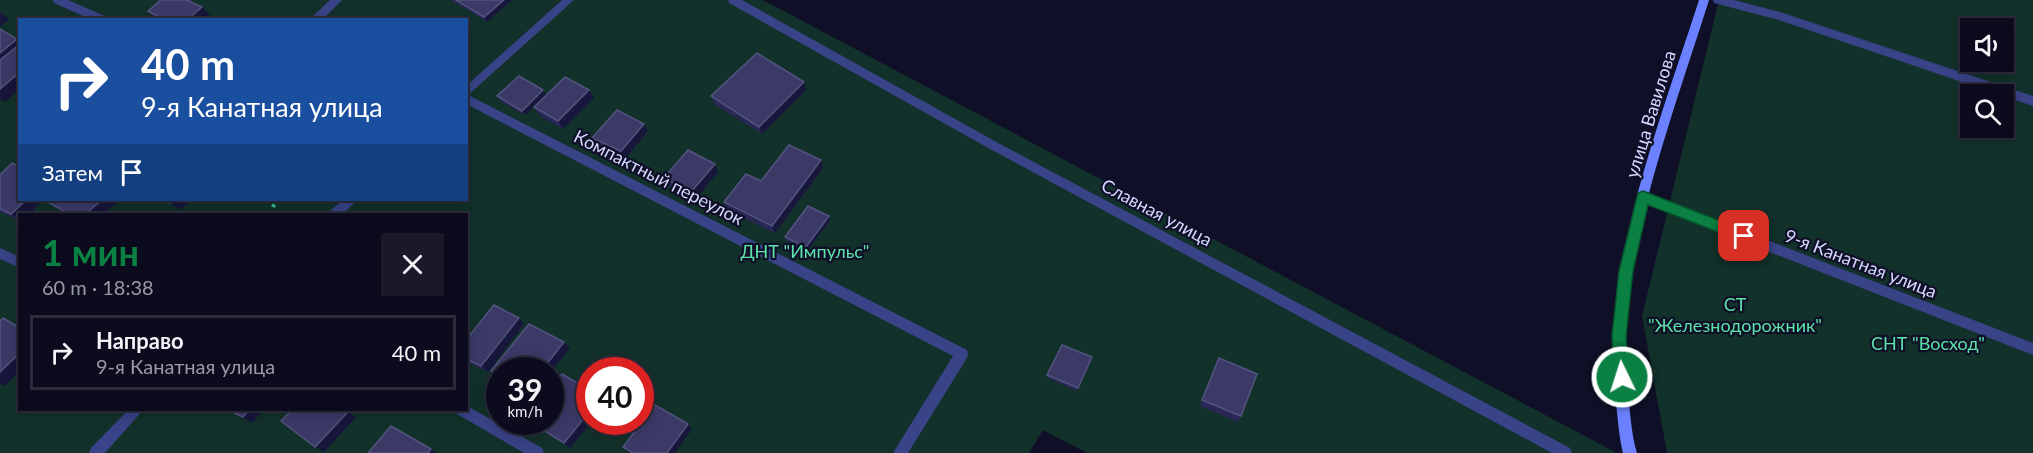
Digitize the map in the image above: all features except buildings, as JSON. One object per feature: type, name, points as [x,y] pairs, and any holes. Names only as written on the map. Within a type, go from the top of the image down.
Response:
[{"type":"street","points":[[58,0],[98,18]]},
{"type":"street","points":[[316,18],[337,0]]},
{"type":"street","points":[[468,91],[569,0]]},
{"type":"street","name":"Славная улица","points":[[732,0],[996,147],[1565,453]]},
{"type":"street","name":"улица Вавилова","points":[[1630,453],[1626,438],[1619,336],[1626,271],[1643,197],[1704,0]]},
{"type":"street","points":[[1718,0],[1780,16],[2033,101]]},
{"type":"street","name":"Компактный переулок","points":[[468,99],[962,354],[900,453]]},
{"type":"street","name":"9-я Канатная улица","points":[[1643,197],[2033,349]]},
{"type":"street","points":[[336,213],[350,201]]},
{"type":"street","points":[[0,253],[18,262]]},
{"type":"street","points":[[96,453],[135,411]]},
{"type":"street","points":[[464,411],[537,453]]},
{"type":"green space","name":"ДНТ \"Импульс\"","points":[[0,0],[763,0],[1617,453],[1087,453],[1043,430],[1029,453],[0,453]]},
{"type":"green space","points":[[1719,0],[2033,0],[2033,453],[1667,453],[1642,316]]},
{"type":"route","points":[[1622,377],[1619,336],[1626,271],[1643,197],[1744,236]]},
{"type":"park label","name":"СТ \"Железнодорожник\"","points":[[1735,314]]},
{"type":"park label","name":"СНТ \"Восход\"","points":[[1928,343]]}]
